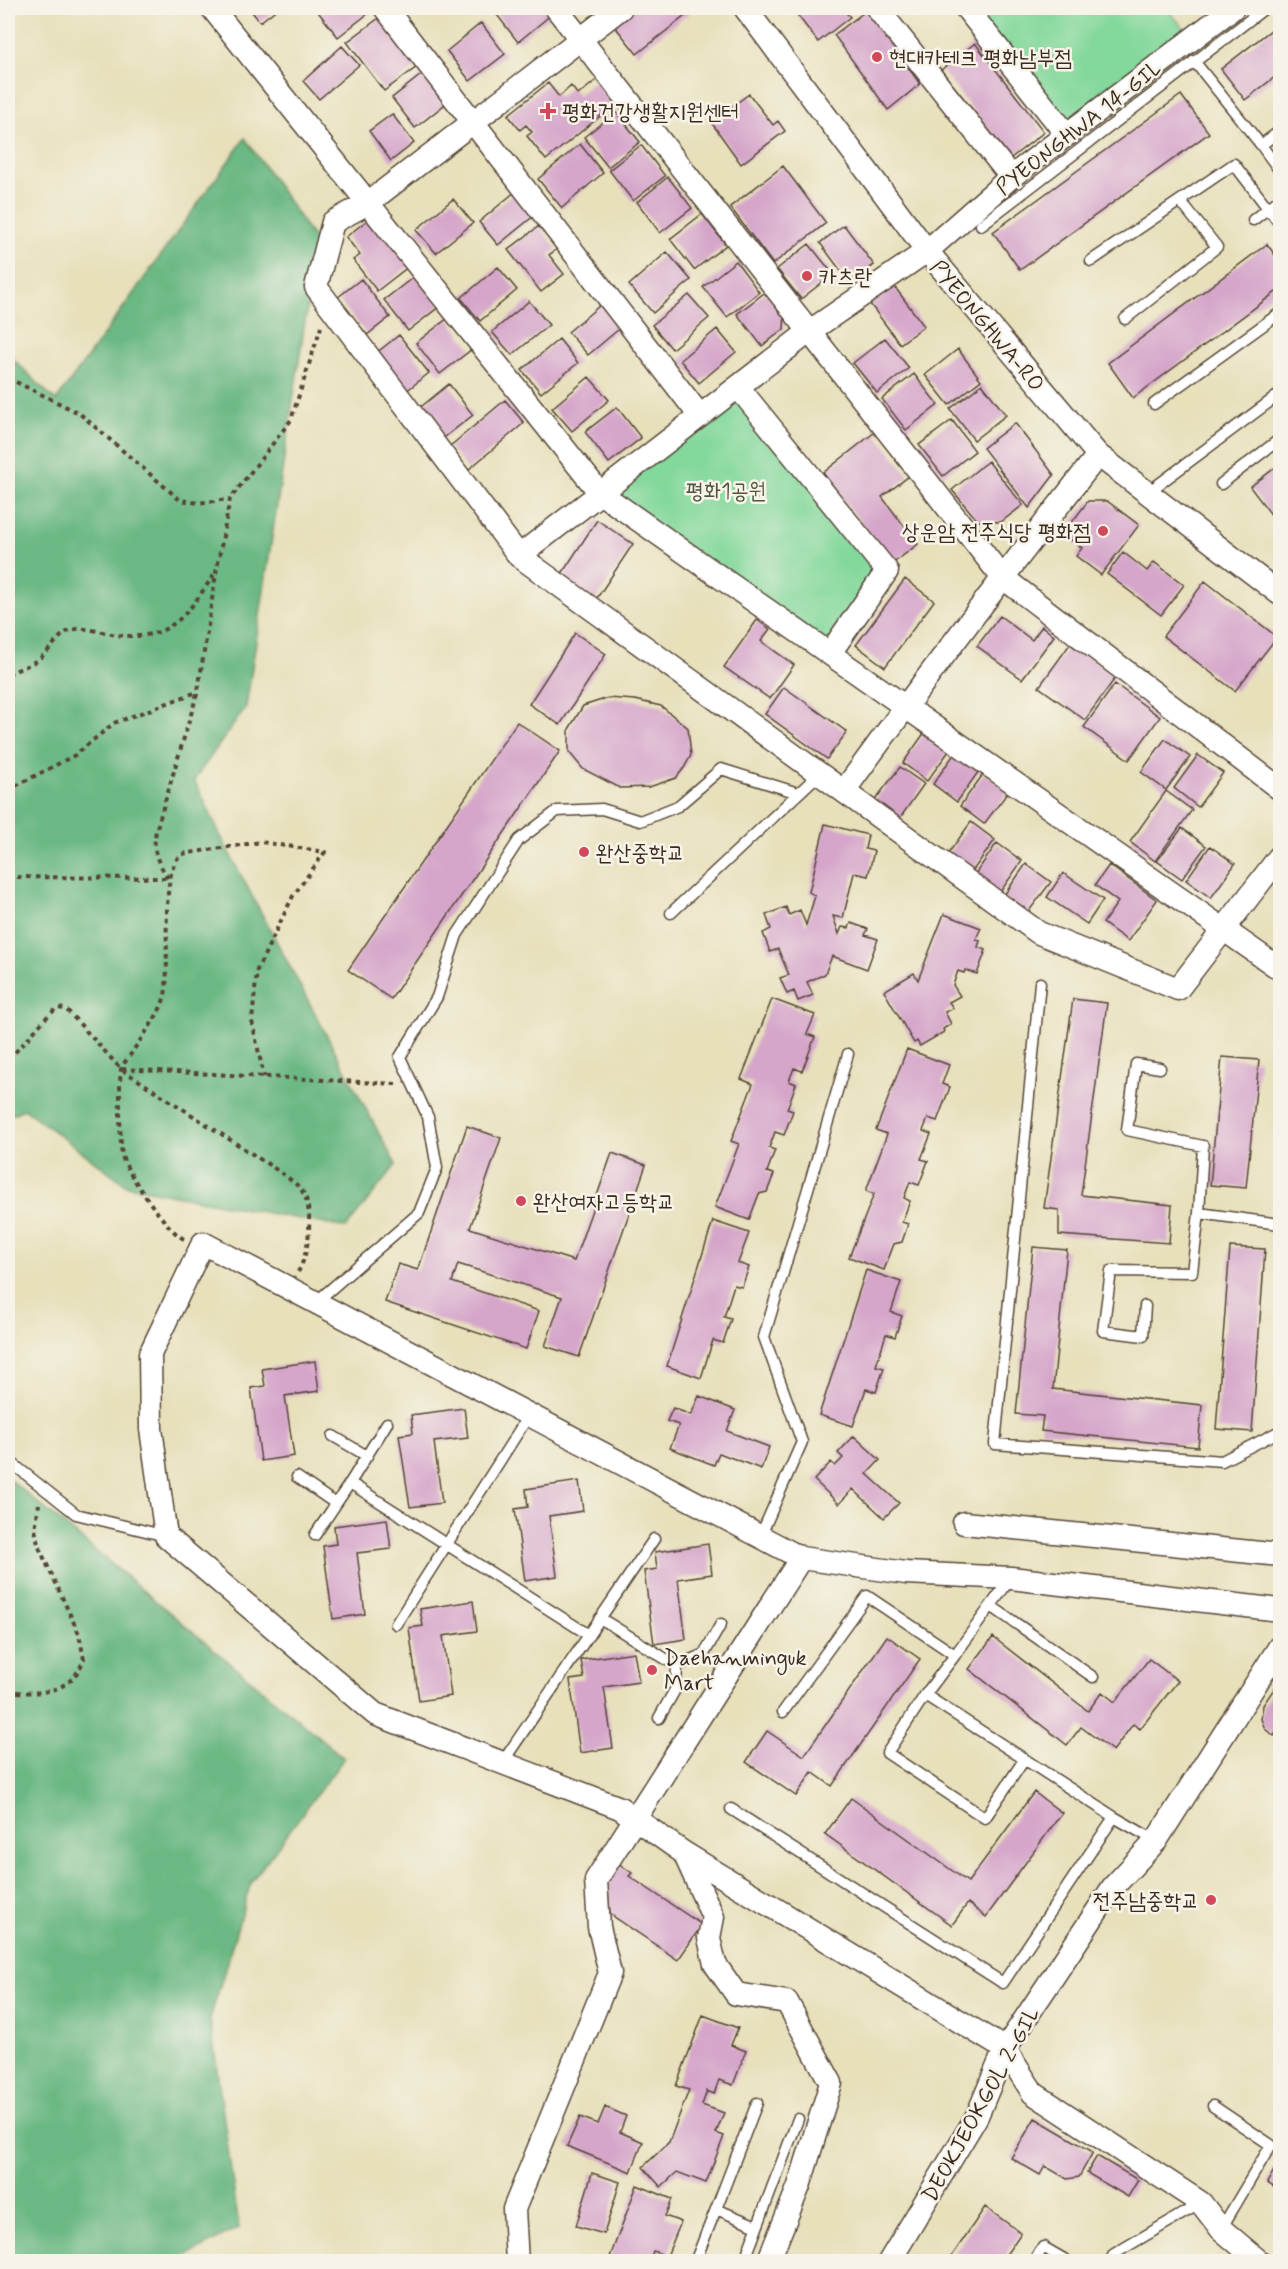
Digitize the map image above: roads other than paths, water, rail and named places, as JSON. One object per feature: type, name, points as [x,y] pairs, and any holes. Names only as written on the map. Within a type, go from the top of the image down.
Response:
[{"type":"street","points":[[212,8],[600,493],[1281,969]]},
{"type":"street","points":[[385,8],[700,416]]},
{"type":"street","points":[[556,8],[1002,577],[1281,789]]},
{"type":"street","points":[[621,8],[368,203],[333,222],[316,287],[519,555],[1039,933],[1178,989],[1281,856]]},
{"type":"street","name":"PYEONGHWA-RO","points":[[745,8],[927,251],[1098,455],[1281,594]]},
{"type":"street","points":[[877,8],[1011,177]]},
{"type":"street","name":"PYEONGHWA 14-GIL","points":[[519,555],[810,331],[927,251],[1011,177],[1233,8]]},
{"type":"street","points":[[976,11],[1067,135]]},
{"type":"street","points":[[738,387],[887,571],[830,653]]},
{"type":"street","points":[[844,791],[1002,577],[1098,455]]},
{"type":"street","points":[[1260,2262],[1221,2229],[1201,2203],[1033,2093],[1005,2049],[684,1853],[620,1808],[375,1714],[166,1536],[151,1429],[150,1354],[203,1243],[801,1558],[906,1573],[1011,1578],[1281,1610]]},
{"type":"street","points":[[964,1523],[1281,1555]]},
{"type":"street","points":[[517,2262],[514,2209],[609,1973],[599,1927],[596,1880],[801,1558]]},
{"type":"street","name":"DEOKJEOKGOL 2-GIL","points":[[889,2262],[977,2116],[1005,2049],[1113,1887],[1156,1841],[1281,1646]]},
{"type":"street","points":[[684,1853],[713,1917],[709,1938],[715,1964],[736,1994],[787,2002],[831,2083],[799,2186],[768,2262]]},
{"type":"lane","points":[[981,225],[1265,8]]},
{"type":"lane","points":[[1194,61],[1281,171]]},
{"type":"lane","points":[[1261,145],[1281,131]]},
{"type":"lane","points":[[1091,261],[1234,164],[1281,224]]},
{"type":"lane","points":[[1253,220],[1281,199]]},
{"type":"lane","points":[[1125,319],[1217,247],[1180,201]]},
{"type":"lane","points":[[1154,405],[1281,313]]},
{"type":"lane","points":[[1147,493],[1281,394]]},
{"type":"lane","points":[[1221,484],[1281,439]]},
{"type":"lane","points":[[316,1302],[419,1213],[437,1168],[428,1117],[400,1057],[438,997],[457,935],[519,840],[557,811],[602,810],[640,821],[678,806],[721,769],[798,793]]},
{"type":"lane","points":[[671,913],[819,774]]},
{"type":"lane","points":[[1040,983],[995,1444],[1222,1461],[1281,1431]]},
{"type":"lane","points":[[760,1536],[802,1442],[764,1337],[848,1054]]},
{"type":"lane","points":[[1145,1306],[1143,1336],[1103,1331],[1111,1271],[1192,1272],[1199,1213],[1203,1146],[1127,1130],[1136,1064],[1160,1068]]},
{"type":"lane","points":[[1199,1213],[1281,1224]]},
{"type":"lane","points":[[396,1624],[529,1415]]},
{"type":"lane","points":[[315,1534],[387,1423]]},
{"type":"lane","points":[[333,1436],[367,1456]]},
{"type":"lane","points":[[8,1460],[76,1514],[166,1536]]},
{"type":"lane","points":[[297,1477],[336,1504]]},
{"type":"lane","points":[[350,1483],[588,1635]]},
{"type":"lane","points":[[502,1763],[654,1539]]},
{"type":"lane","points":[[1011,1578],[925,1695],[887,1753],[985,1818],[1024,1760]]},
{"type":"lane","points":[[783,1712],[867,1596],[955,1655]]},
{"type":"lane","points":[[991,1606],[1093,1677]]},
{"type":"lane","points":[[600,1618],[677,1666]]},
{"type":"lane","points":[[677,1666],[704,1654],[722,1624]]},
{"type":"lane","points":[[659,1718],[676,1688],[677,1666]]},
{"type":"lane","points":[[925,1695],[1114,1818],[1156,1841]]},
{"type":"lane","points":[[730,1809],[1004,1983],[1114,1818]]},
{"type":"lane","points":[[695,2262],[757,2103]]},
{"type":"lane","points":[[1213,2106],[1271,2145],[1221,2229]]},
{"type":"lane","points":[[744,2262],[798,2119]]},
{"type":"lane","points":[[1110,2262],[1114,2254],[1201,2203]]},
{"type":"lane","points":[[716,2209],[757,2226]]},
{"type":"lane","points":[[1034,2262],[1043,2247],[1069,2262]]},
{"type":"place","name":"현대카테크 평화남부점","points":[[877,57]]},
{"type":"place","name":"평화건강생활지원센터","points":[[548,111]]},
{"type":"place","name":"카츠란","points":[[807,276]]},
{"type":"place","name":"상운암 전주식당 평화점","points":[[1103,531]]},
{"type":"place","name":"완산중학교","points":[[584,852]]},
{"type":"place","name":"완산여자고등학교","points":[[521,1201]]},
{"type":"place","name":"Daehanminguk Mart","points":[[652,1670]]},
{"type":"place","name":"전주남중학교","points":[[1211,1900]]},
{"type":"park label","name":"평화1공원","points":[[726,490]]}]
